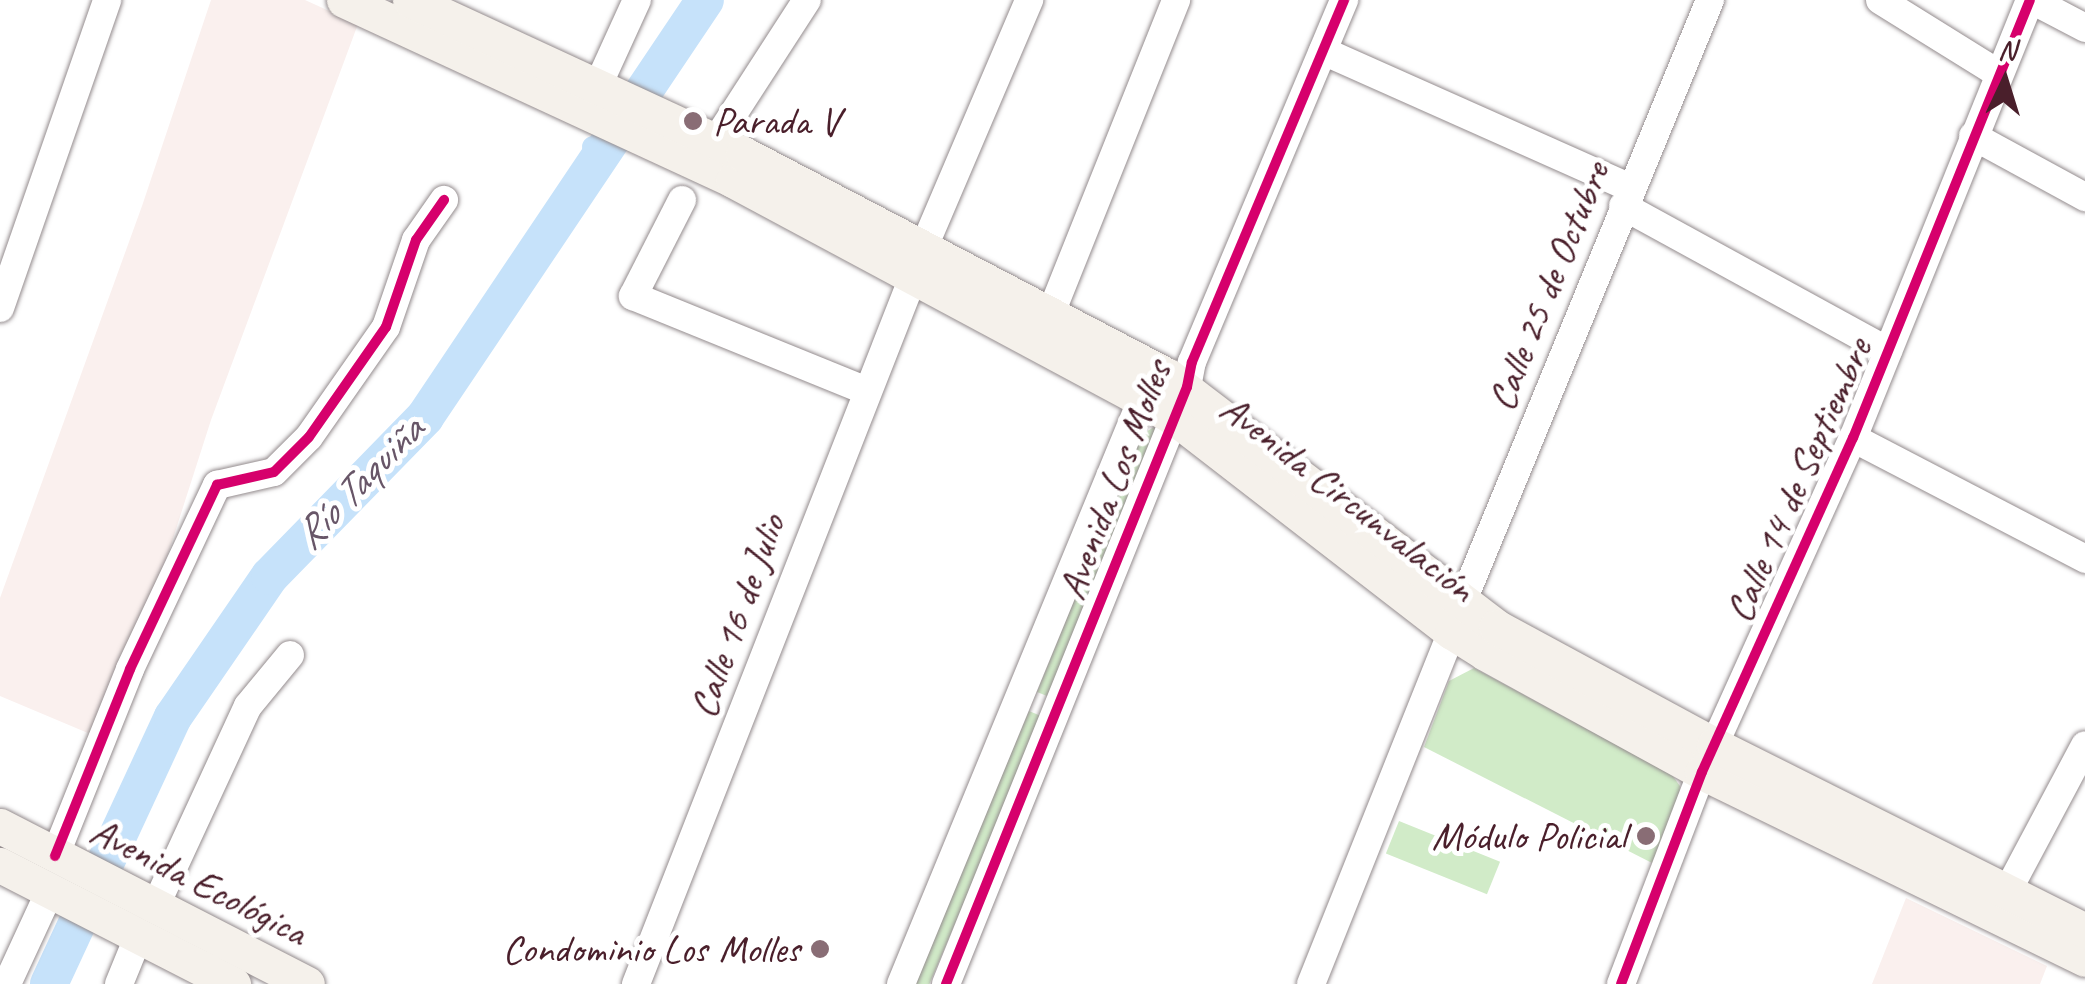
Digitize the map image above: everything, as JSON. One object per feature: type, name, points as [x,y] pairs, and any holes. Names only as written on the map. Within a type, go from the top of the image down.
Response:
[{"type":"main road","name":"Avenida Circunvalación","points":[[344,0],[601,105],[662,134],[733,180],[918,263],[1051,313],[1181,386],[1457,618],[1496,628],[1708,758],[2085,959]]},
{"type":"main road","name":"Avenida Circunvalación","points":[[410,0],[601,105]]},
{"type":"main road","name":"Avenida Circunvalación","points":[[662,134],[716,142],[1142,399],[1181,386]]},
{"type":"main road","name":"Avenida Circunvalación","points":[[1708,758],[2085,931]]},
{"type":"main road","name":"Avenida Ecológica","points":[[0,826],[65,879],[111,903],[306,984]]},
{"type":"main road","name":"Avenida Ecológica","points":[[0,866],[65,879]]},
{"type":"main road","name":"Avenida Ecológica","points":[[147,921],[233,984]]},
{"type":"street","points":[[0,308],[108,0]]},
{"type":"street","points":[[716,142],[807,0]]},
{"type":"street","name":"Calle 16 de Julio","points":[[636,984],[918,263],[1028,0]]},
{"type":"street","points":[[1051,313],[1176,0]]},
{"type":"street","name":"Avenida Los Molles","points":[[946,984],[1181,386],[1344,0]]},
{"type":"street","name":"Calle 25 de Octubre","points":[[1311,984],[1710,0]]},
{"type":"street","points":[[1880,0],[1999,74]]},
{"type":"street","points":[[2031,0],[2085,28]]},
{"type":"street","name":"Calle 14 de Septiembre","points":[[1621,984],[1708,758],[1853,438],[2031,0]]},
{"type":"street","points":[[601,105],[635,2]]},
{"type":"street","points":[[1322,51],[1627,197],[1888,351]]},
{"type":"street","points":[[1973,136],[2085,197]]},
{"type":"street","points":[[7,984],[65,879],[130,670],[218,486],[274,472],[309,437],[386,327],[416,240],[444,200]]},
{"type":"street","points":[[682,200],[633,296],[868,391]]},
{"type":"street","name":"Avenida Los Molles","points":[[901,984],[1142,399]]},
{"type":"street","points":[[1853,438],[2085,559]]},
{"type":"street","points":[[118,984],[248,706],[290,655]]},
{"type":"street","points":[[2007,892],[2085,745]]},
{"type":"shaded area","points":[[211,0],[305,0],[358,24],[211,420],[160,579],[95,736],[0,696],[0,598],[142,206]]},
{"type":"shaded area","points":[[1906,898],[2047,966],[2040,984],[1872,984]]},
{"type":"green space","points":[[1154,427],[1160,433],[1052,698],[1037,692],[1141,435]]},
{"type":"green space","points":[[1474,668],[1672,775],[1680,786],[1679,799],[1654,864],[1424,747],[1449,681]]},
{"type":"green space","points":[[1029,711],[1043,717],[929,984],[914,983]]},
{"type":"green space","points":[[1399,821],[1500,862],[1487,894],[1386,853]]},
{"type":"waterway","name":"Río Taquiña","points":[[49,984],[173,717],[270,576],[425,417],[705,0]]},
{"type":"waterway","points":[[593,147],[604,155]]},
{"type":"cycle path","points":[[946,984],[1187,387],[1192,362],[1344,0]]},
{"type":"cycle path","points":[[1621,984],[1702,772],[1853,438],[2030,0]]},
{"type":"cycle path","points":[[55,856],[130,669],[217,485],[274,472],[309,437],[386,327],[416,240],[444,200]]},
{"type":"place","name":"Parada V","points":[[693,121]]},
{"type":"place","name":"Módulo Policial","points":[[1646,836]]},
{"type":"place","name":"Condominio Los Molles","points":[[820,949]]}]
